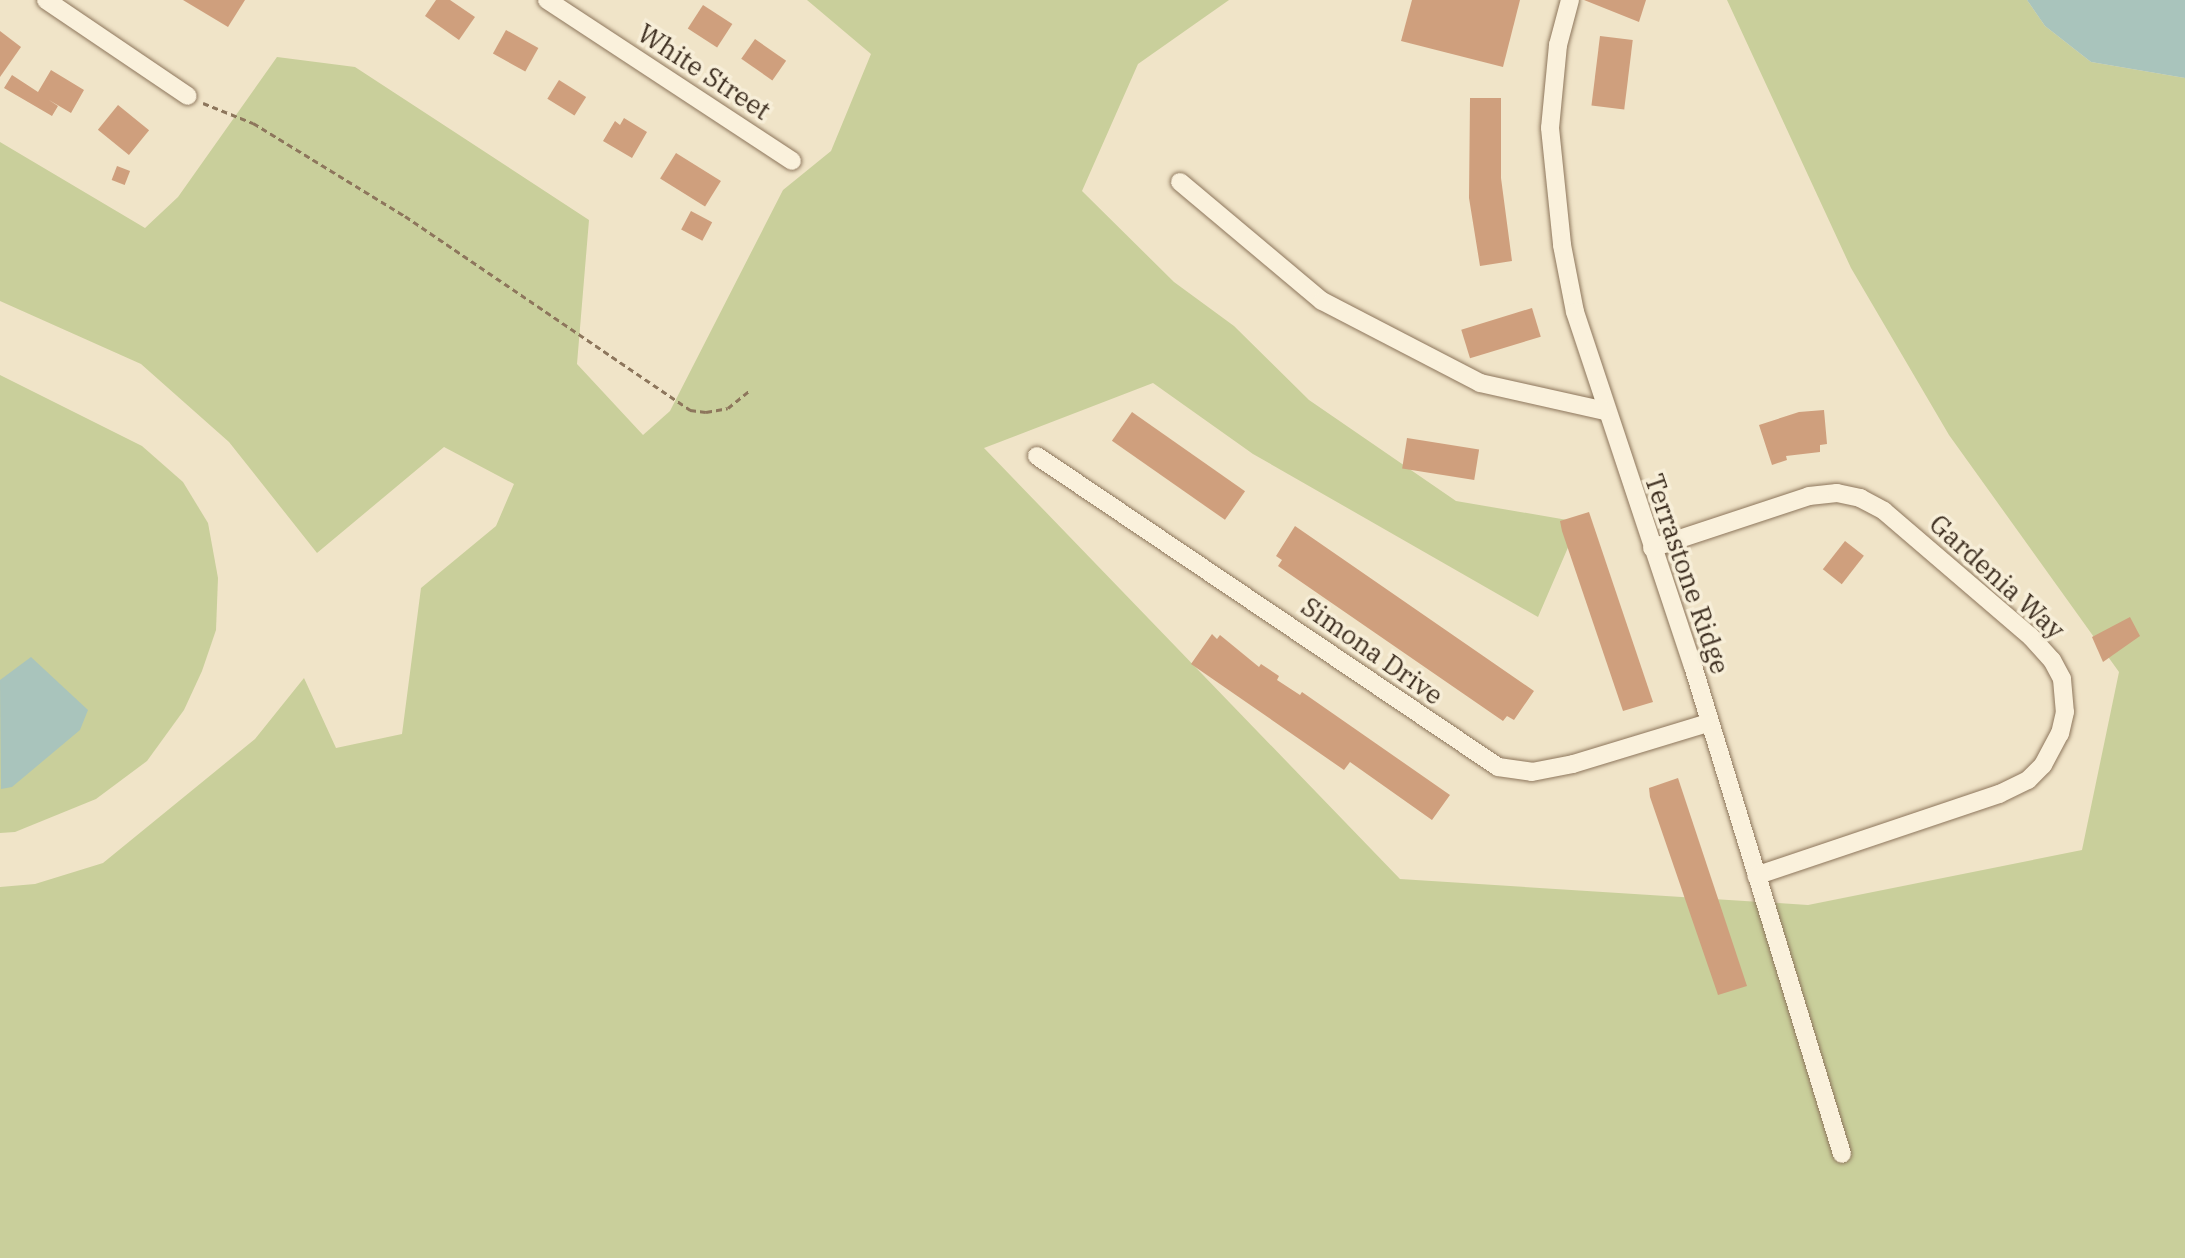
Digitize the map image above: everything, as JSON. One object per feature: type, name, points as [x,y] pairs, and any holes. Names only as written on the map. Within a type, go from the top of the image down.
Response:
[{"type":"street","points":[[46,0],[188,96]]},
{"type":"street","name":"White Street","points":[[547,0],[792,161]]},
{"type":"street","name":"Terrastone Ridge","points":[[1570,0],[1558,45],[1550,128],[1562,245],[1575,312],[1605,411],[1693,666],[1842,1154]]},
{"type":"street","points":[[1180,182],[1322,301],[1480,383],[1605,411]]},
{"type":"street","name":"Simona Drive","points":[[1037,456],[1498,767],[1522,772],[1573,764],[1708,723]]},
{"type":"street","name":"Gardenia Way","points":[[1652,548],[1809,496],[1837,493],[1860,498],[1884,511],[2031,637],[2052,660],[2062,679],[2065,701],[2060,733],[2043,765],[2028,780],[1999,794],[1756,876]]},
{"type":"path","points":[[188,96],[253,123],[405,216],[690,410],[706,412],[728,408],[750,390]]},
{"type":"green space","points":[[807,0],[1229,0],[1138,64],[1082,191],[1174,282],[1234,326],[1309,400],[1456,501],[1579,522],[1538,617],[1253,454],[1153,383],[984,448],[1400,879],[1808,905],[2082,850],[2119,672],[1949,435],[1851,268],[1727,0],[2027,0],[2045,26],[2091,62],[2185,78],[2185,1258],[0,1258],[0,887],[35,884],[103,863],[255,739],[304,678],[336,748],[402,734],[421,588],[496,526],[514,484],[444,447],[317,553],[229,442],[141,364],[0,301],[0,142],[145,228],[178,197],[277,57],[355,67],[589,220],[577,364],[643,435],[670,411],[783,190],[831,151],[871,54]]},
{"type":"green space","points":[[0,375],[142,446],[183,482],[208,523],[218,578],[216,630],[202,671],[184,710],[147,761],[96,799],[15,832],[0,833]]},
{"type":"water","points":[[2027,0],[2185,0],[2185,78],[2091,62],[2045,26]]},
{"type":"water","points":[[31,657],[88,710],[80,730],[12,787],[1,789],[0,680]]},
{"type":"building","points":[[183,0],[245,0],[228,27]]},
{"type":"building","points":[[436,0],[450,0],[475,17],[459,40],[425,16]]},
{"type":"building","points":[[1412,0],[1520,0],[1503,67],[1401,41]]},
{"type":"building","points":[[1584,0],[1646,0],[1639,22]]},
{"type":"building","points":[[703,5],[732,24],[717,48],[688,28]]},
{"type":"building","points":[[506,30],[538,48],[525,72],[493,54]]},
{"type":"building","points":[[0,31],[21,47],[0,77]]},
{"type":"building","points":[[1600,36],[1633,40],[1624,109],[1591,105]]},
{"type":"building","points":[[755,39],[786,61],[772,80],[741,59]]},
{"type":"building","points":[[51,70],[84,90],[71,113],[49,100],[58,106],[52,116],[4,88],[12,75],[38,92]]},
{"type":"building","points":[[559,80],[586,97],[574,116],[547,99]]},
{"type":"building","points":[[1470,98],[1501,98],[1501,178],[1512,261],[1480,266],[1469,198]]},
{"type":"building","points":[[118,105],[149,130],[129,155],[98,130]]},
{"type":"building","points":[[624,118],[647,132],[632,158],[603,141],[615,121],[620,125]]},
{"type":"building","points":[[676,153],[721,181],[705,207],[660,178]]},
{"type":"building","points":[[117,166],[130,171],[125,185],[112,180]]},
{"type":"building","points":[[691,211],[712,222],[702,241],[681,230]]},
{"type":"building","points":[[1532,308],[1541,337],[1470,358],[1461,330]]},
{"type":"building","points":[[1824,410],[1827,444],[1820,445],[1820,452],[1786,456],[1787,460],[1772,465],[1759,425],[1799,412]]},
{"type":"building","points":[[1132,412],[1245,491],[1225,520],[1112,441]]},
{"type":"building","points":[[1407,438],[1479,449],[1474,480],[1402,469]]},
{"type":"building","points":[[1589,512],[1653,702],[1623,711],[1560,521]]},
{"type":"building","points":[[1295,526],[1534,691],[1514,720],[1507,716],[1503,721],[1278,566],[1282,560],[1276,556]]},
{"type":"building","points":[[1845,541],[1864,556],[1842,584],[1823,569]]},
{"type":"building","points":[[2130,617],[2140,636],[2103,662],[2092,637]]},
{"type":"building","points":[[1212,634],[1217,639],[1220,635],[1259,667],[1261,664],[1279,676],[1277,680],[1300,695],[1302,692],[1450,795],[1432,820],[1350,762],[1344,770],[1191,664]]},
{"type":"building","points":[[1678,778],[1747,986],[1718,995],[1650,797],[1649,788]]}]
